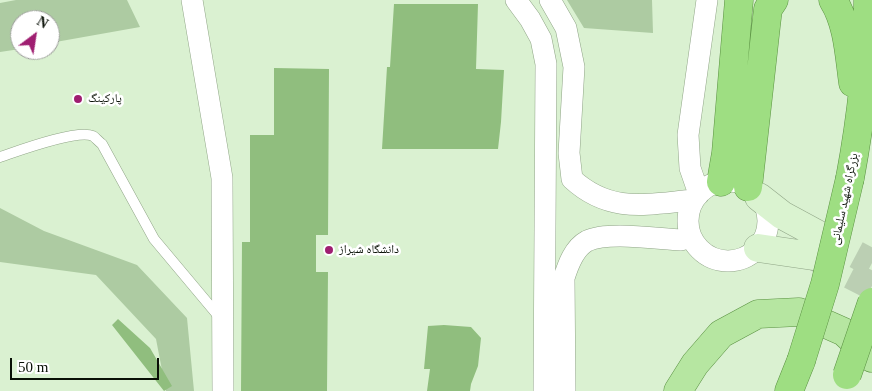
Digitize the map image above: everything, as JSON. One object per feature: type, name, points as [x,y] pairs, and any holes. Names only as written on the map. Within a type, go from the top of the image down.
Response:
[{"type":"highway","points":[[705,192],[726,153],[739,0]]},
{"type":"highway","points":[[754,192],[766,26],[768,9],[774,0]]},
{"type":"highway","points":[[833,0],[839,9],[846,32],[859,126]]},
{"type":"highway","name":"بزرگراه شهید سلیمانی","points":[[789,391],[801,361],[825,284],[850,178],[859,126],[866,65],[868,0]]},
{"type":"highway","points":[[844,383],[872,302]]},
{"type":"main road","points":[[754,192],[816,245],[758,248]]},
{"type":"main road","points":[[678,391],[695,364],[721,334],[758,314],[799,312],[844,332],[872,358]]},
{"type":"street","points":[[192,0],[222,178],[223,391]]},
{"type":"street","points":[[516,0],[541,38],[546,64],[544,391]]},
{"type":"street","points":[[550,0],[566,28],[574,67],[569,153],[572,179],[583,189],[598,198],[629,205],[705,192],[730,182],[754,192],[765,207],[768,228],[758,248],[748,256],[738,260],[716,259],[706,254],[697,246],[691,237],[688,218],[705,192]]},
{"type":"street","points":[[705,192],[690,168],[688,135],[707,0]]},
{"type":"street","points":[[564,391],[564,278],[569,262],[576,252],[586,242],[599,238],[681,240],[691,237]]},
{"type":"lane","points":[[0,157],[45,143],[81,135],[93,136],[102,144],[154,240],[223,322]]},
{"type":"green space","points":[[16,0],[127,0],[140,27],[60,41],[60,10],[10,10],[10,50],[0,52],[0,3]]},
{"type":"green space","points":[[567,0],[652,0],[653,33],[584,28]]},
{"type":"green space","points":[[0,208],[44,231],[137,265],[187,318],[194,391],[166,391],[156,339],[96,275],[0,262]]},
{"type":"building","points":[[394,4],[478,4],[476,69],[504,70],[498,149],[382,149],[387,67],[390,67]]},
{"type":"building","points":[[274,68],[329,69],[328,235],[316,235],[316,272],[328,272],[327,391],[241,391],[242,242],[250,242],[250,135],[274,135]]},
{"type":"building","points":[[118,319],[150,348],[172,386],[164,391],[112,325]]},
{"type":"building","points":[[428,326],[471,327],[481,338],[478,366],[470,391],[427,391],[430,369],[424,369]]},
{"type":"tunnel","points":[[819,235],[872,263]]},
{"type":"tunnel","points":[[813,256],[872,286]]},
{"type":"place","name":"پارکینگ","points":[[78,99]]},
{"type":"place","name":"دانشگاه شیراز","points":[[329,250]]}]
